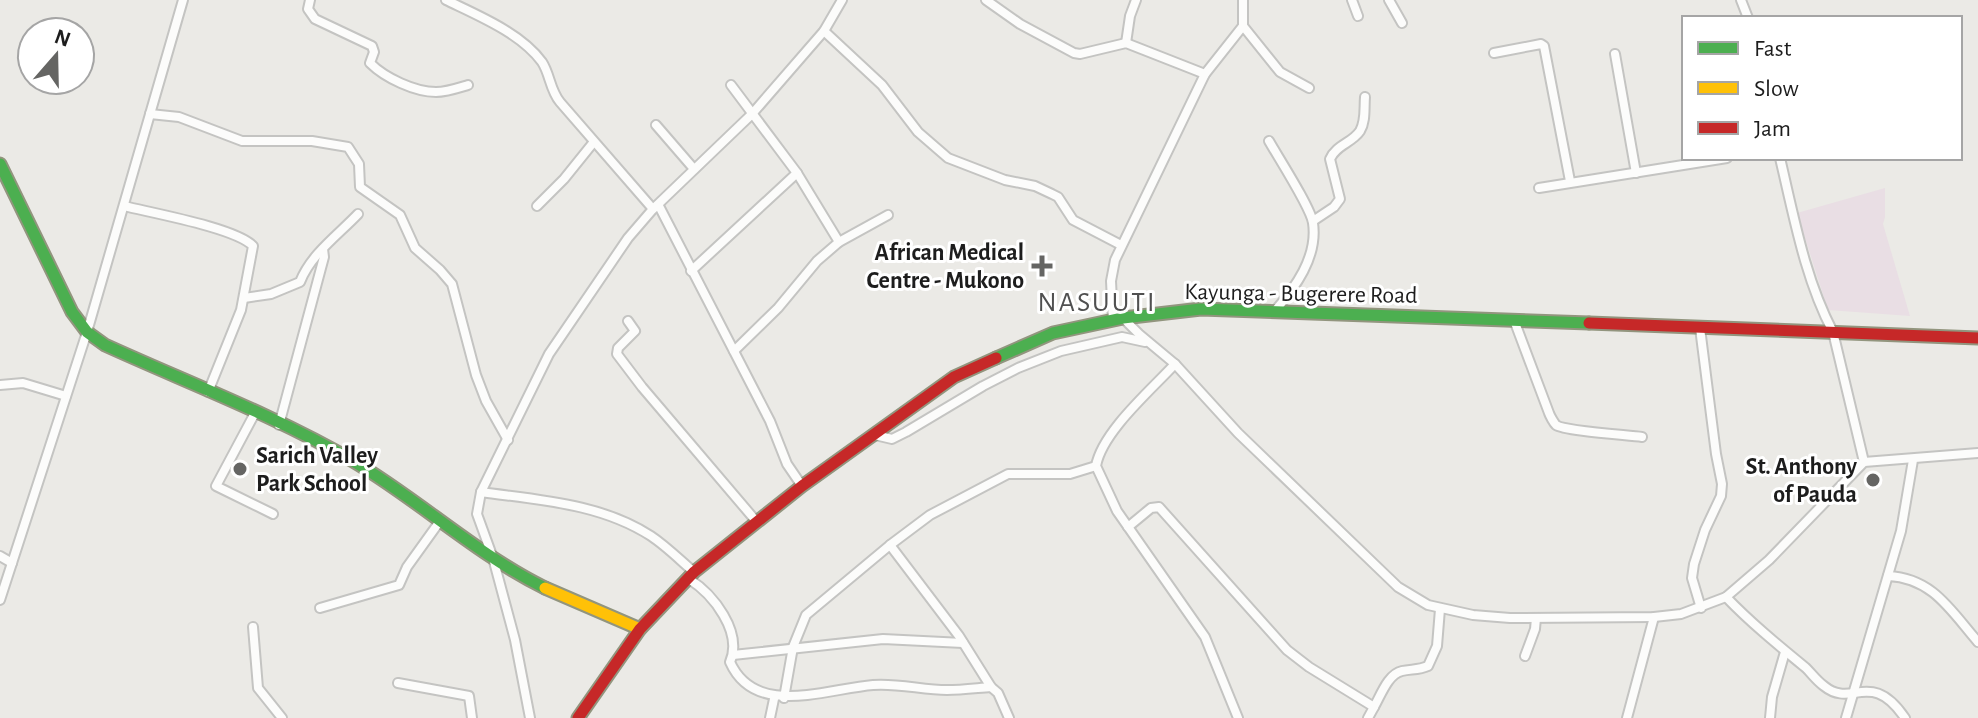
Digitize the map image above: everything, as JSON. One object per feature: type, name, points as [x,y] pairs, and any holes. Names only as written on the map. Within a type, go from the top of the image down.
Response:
[{"type":"main road","points":[[0,164],[3,177],[72,312],[87,332],[133,360],[255,413],[356,463],[533,583],[640,629]]},
{"type":"main road","name":"Kayunga - Bugerere Road","points":[[578,718],[640,629],[692,576],[756,521],[954,377],[1053,333],[1118,319],[1201,309],[1978,338]]},
{"type":"street","points":[[0,600],[4,578],[12,563],[87,332],[183,0]]},
{"type":"street","points":[[310,0],[308,9],[315,19],[372,46],[374,52],[370,63],[383,75],[423,91],[438,92],[468,85]]},
{"type":"street","points":[[446,0],[483,15],[536,55],[544,65],[555,96],[593,143],[656,207],[770,421],[787,464],[802,486]]},
{"type":"street","points":[[530,718],[515,640],[493,558],[477,514],[481,492],[538,372],[566,326],[628,238],[752,114],[824,31],[842,0]]},
{"type":"street","points":[[986,0],[1020,24],[1074,53],[1126,43],[1205,74]]},
{"type":"street","points":[[1126,43],[1136,0]]},
{"type":"street","points":[[1243,0],[1243,26],[1205,74],[1121,245],[1111,281],[1118,319],[1175,364],[1229,424],[1398,587],[1419,602],[1440,609],[1486,616],[1654,617],[1681,614],[1726,597],[1769,560],[1864,462],[1978,453]]},
{"type":"street","points":[[1352,0],[1358,16]]},
{"type":"street","points":[[1389,0],[1402,23]]},
{"type":"street","points":[[1243,26],[1280,72],[1309,88]]},
{"type":"street","points":[[824,31],[882,85],[918,132],[948,158],[1005,180],[1035,186],[1058,197],[1073,220],[1121,245]]},
{"type":"street","points":[[1494,53],[1544,46],[1570,181]]},
{"type":"street","points":[[1615,54],[1636,173]]},
{"type":"street","points":[[731,85],[797,173],[839,242]]},
{"type":"street","points":[[1313,221],[1334,207],[1340,199],[1330,159],[1338,148],[1359,133],[1364,120],[1365,97]]},
{"type":"street","points":[[150,114],[179,117],[242,141],[312,141],[348,147],[359,164],[360,187],[400,215],[415,248],[452,284],[481,388],[508,440]]},
{"type":"street","points":[[656,125],[694,169]]},
{"type":"street","points":[[1269,141],[1313,221],[1313,238],[1301,279],[1274,312]]},
{"type":"street","points":[[537,206],[593,143]]},
{"type":"street","points":[[1539,188],[1704,160]]},
{"type":"street","points":[[1780,160],[1805,261],[1833,332],[1864,462]]},
{"type":"street","points":[[691,271],[797,173]]},
{"type":"street","points":[[124,206],[247,239],[253,246],[244,298],[208,392]]},
{"type":"street","points":[[244,298],[271,294],[300,282],[305,270],[358,214]]},
{"type":"street","points":[[734,351],[778,308],[817,261],[839,242],[888,215]]},
{"type":"street","points":[[279,425],[324,257],[323,249]]},
{"type":"street","points":[[1514,320],[1556,425],[1568,430],[1606,431],[1642,437]]},
{"type":"street","points":[[628,321],[635,331],[618,348],[617,354],[756,521]]},
{"type":"street","points":[[1700,328],[1722,484],[1721,496],[1694,564],[1692,578],[1701,608]]},
{"type":"street","points":[[875,435],[892,439],[983,386],[1061,351],[1122,337],[1149,343]]},
{"type":"street","points":[[1175,364],[1101,449],[1096,466],[1128,527],[1205,637],[1238,718]]},
{"type":"street","points":[[0,385],[23,383],[66,396]]},
{"type":"street","points":[[255,413],[216,486],[273,514]]},
{"type":"street","points":[[1846,718],[1901,531],[1913,460]]},
{"type":"street","points":[[770,718],[806,615],[890,545],[930,515],[1008,474],[1070,474],[1096,466]]},
{"type":"street","points":[[481,492],[544,499],[584,508],[651,536],[692,576],[723,615],[730,629],[733,655],[730,662],[741,682],[766,698],[808,698],[872,685],[946,690],[991,687]]},
{"type":"street","points":[[1128,527],[1151,508],[1159,507],[1287,650],[1374,707]]},
{"type":"street","points":[[320,608],[399,585],[407,567],[440,521]]},
{"type":"street","points":[[890,545],[998,693],[1009,718]]},
{"type":"street","points":[[0,556],[12,563]]},
{"type":"street","points":[[1888,576],[1919,582],[1938,597],[1978,642]]},
{"type":"street","points":[[1726,597],[1750,623],[1824,687],[1841,694],[1873,691],[1893,703],[1905,718]]},
{"type":"street","points":[[1368,718],[1392,676],[1401,671],[1417,671],[1428,666],[1437,646],[1440,609]]},
{"type":"street","points":[[1627,718],[1654,617]]},
{"type":"street","points":[[1525,656],[1536,618]]},
{"type":"street","points":[[253,627],[258,688],[282,718]]},
{"type":"street","points":[[733,655],[883,639],[963,643]]},
{"type":"street","points":[[1770,718],[1772,697],[1785,652]]},
{"type":"street","points":[[398,683],[469,696],[472,718]]},
{"type":"shaded area","points":[[1885,188],[1883,224],[1910,316],[1828,310],[1797,213]]},
{"type":"traffic: fast","points":[[0,164],[72,312],[87,332],[105,345],[262,414],[353,461],[495,559],[545,588]]},
{"type":"traffic: fast","points":[[996,358],[1053,333],[1123,318],[1201,309],[1589,323]]},
{"type":"traffic: slow","points":[[545,588],[640,629]]},
{"type":"traffic: jam","points":[[1589,323],[1978,338]]},
{"type":"traffic: jam","points":[[578,718],[640,629],[694,572],[802,486],[954,377],[996,358]]},
{"type":"place","name":"African Medical Centre - Mukono","points":[[1042,266]]},
{"type":"place","name":"Sarich Valley Park School","points":[[240,469]]},
{"type":"place","name":"St. Anthony of Pauda","points":[[1873,480]]},
{"type":"district","name":"NASUUTI","points":[[1097,301]]}]
